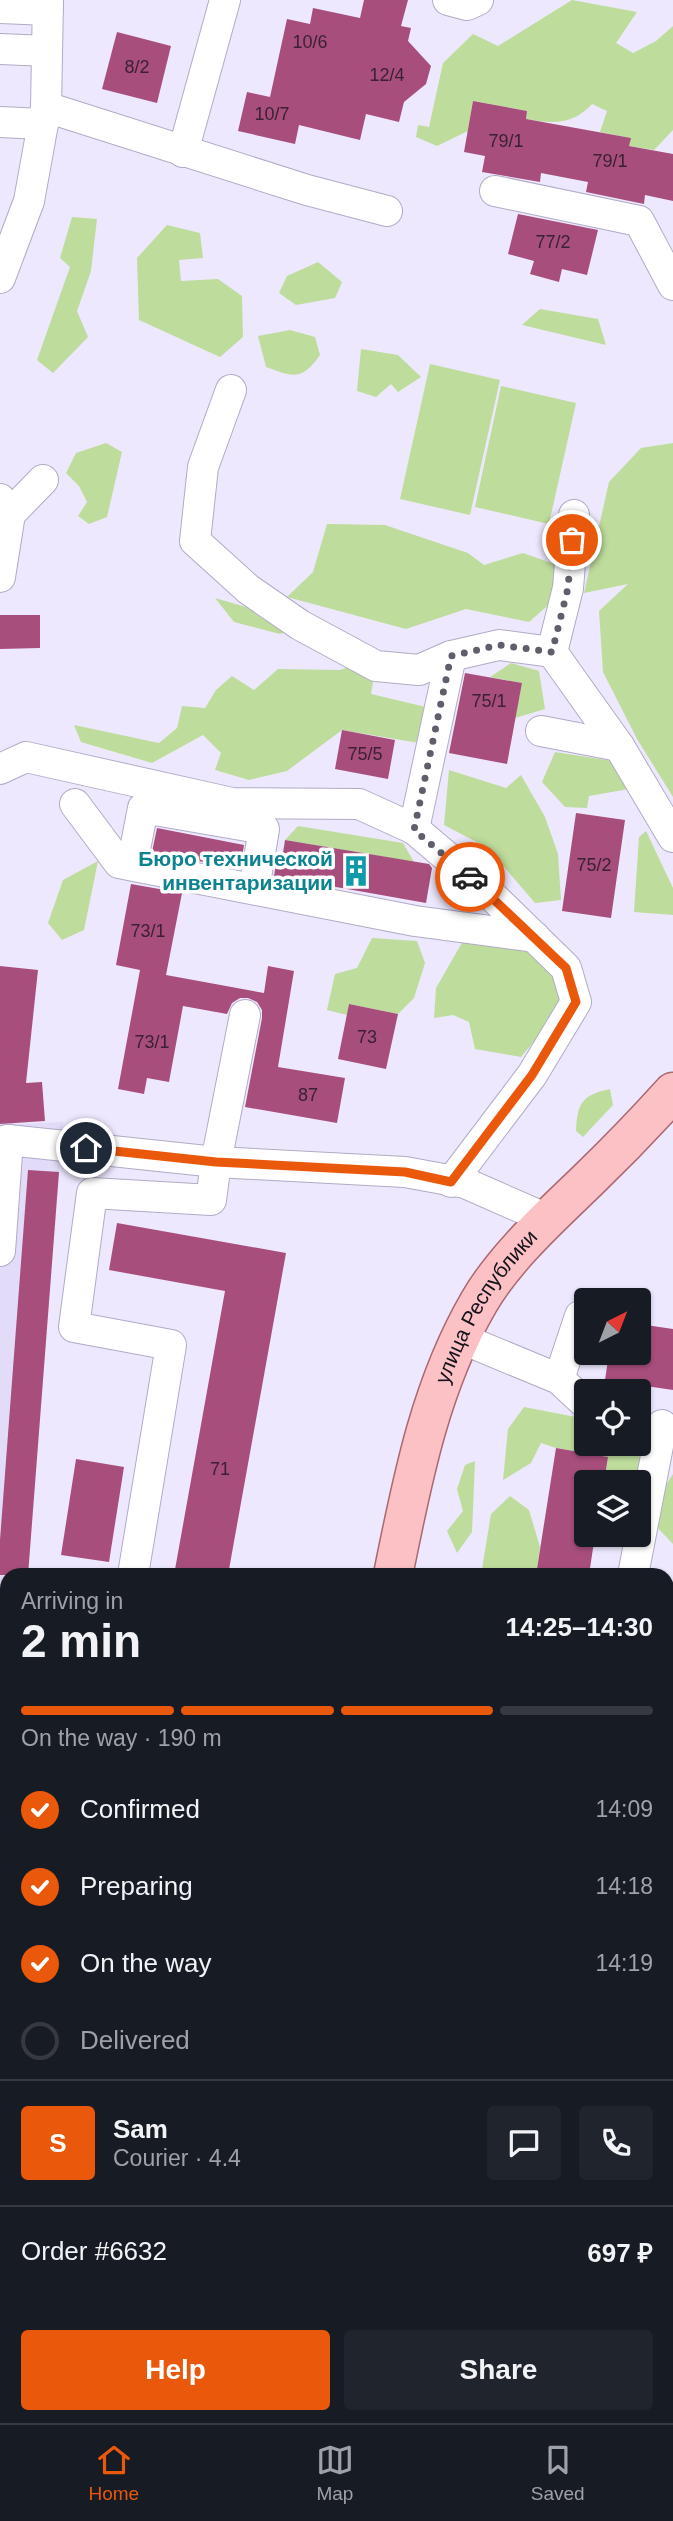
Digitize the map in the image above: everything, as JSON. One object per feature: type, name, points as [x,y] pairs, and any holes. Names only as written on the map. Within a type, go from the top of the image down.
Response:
[{"type":"main road","name":"улица Республики","points":[[394,1568],[411,1485],[440,1383],[479,1301],[547,1219],[629,1141],[673,1091]]},
{"type":"lane","points":[[183,152],[225,0]]},
{"type":"lane","points":[[448,0],[467,5],[478,0]]},
{"type":"lane","points":[[0,8],[48,5],[45,116],[29,201],[0,278]]},
{"type":"lane","points":[[0,49],[47,51]]},
{"type":"lane","points":[[0,122],[45,116],[183,152],[387,211]]},
{"type":"lane","points":[[495,191],[639,221],[673,285]]},
{"type":"lane","points":[[231,390],[203,467],[195,541],[248,589],[300,625],[376,666],[419,670],[451,656],[499,645],[552,652],[619,746],[673,837]]},
{"type":"lane","points":[[0,577],[5,506],[43,480]]},
{"type":"lane","points":[[552,652],[568,588],[574,515]]},
{"type":"lane","points":[[414,830],[451,656]]},
{"type":"lane","points":[[541,731],[619,746]]},
{"type":"lane","points":[[0,769],[26,757],[232,803],[359,804],[414,830],[485,889],[566,968],[576,1002],[532,1075],[451,1182]]},
{"type":"lane","points":[[75,803],[119,863],[415,921],[536,937]]},
{"type":"lane","points":[[132,865],[143,808],[264,829],[254,889]]},
{"type":"lane","points":[[134,1568],[171,1345],[74,1327],[92,1193],[211,1200],[245,1015]]},
{"type":"lane","points":[[0,1251],[4,1141],[216,1162],[405,1172],[465,1183],[547,1219]]},
{"type":"lane","points":[[559,1379],[574,1334]]},
{"type":"lane","points":[[460,1339],[559,1379],[574,1393]]},
{"type":"lane","points":[[634,1568],[658,1425]]},
{"type":"shaded area","points":[[12,1093],[14,1124],[63,1122],[29,1568],[0,1568],[0,1094]]},
{"type":"green space","points":[[572,0],[637,12],[616,43],[633,53],[656,41],[673,26],[673,130],[654,150],[629,146],[630,138],[600,132],[607,111],[592,104],[570,119],[545,122],[526,119],[527,111],[473,101],[468,131],[437,146],[416,137],[418,125],[429,127],[443,63],[473,34],[498,46]]},
{"type":"green space","points":[[72,217],[97,219],[91,271],[77,311],[88,337],[53,373],[37,360],[70,267],[60,258]]},
{"type":"green space","points":[[167,225],[200,233],[203,258],[179,260],[181,281],[218,279],[242,296],[243,337],[220,357],[139,320],[137,258]]},
{"type":"green space","points":[[318,262],[342,282],[335,298],[296,305],[279,293],[287,276]]},
{"type":"green space","points":[[540,309],[598,319],[606,345],[522,325]]},
{"type":"green space","points":[[290,330],[315,337],[320,355],[302,373],[283,373],[266,367],[258,336]]},
{"type":"green space","points":[[361,349],[398,355],[421,377],[398,392],[391,384],[376,397],[357,391]]},
{"type":"green space","points":[[430,364],[500,380],[470,515],[400,499]]},
{"type":"green space","points":[[501,386],[576,403],[549,524],[475,507]]},
{"type":"green space","points":[[106,443],[122,452],[107,517],[89,524],[78,516],[87,502],[79,486],[66,473],[76,453]]},
{"type":"green space","points":[[673,443],[673,797],[637,739],[603,672],[599,611],[628,584],[584,593],[609,482],[641,448]]},
{"type":"green space","points":[[327,524],[385,525],[468,553],[484,565],[523,553],[560,566],[553,601],[529,622],[466,609],[406,629],[287,597],[313,572]]},
{"type":"green space","points":[[215,598],[304,624],[280,634],[234,622]]},
{"type":"green space","points":[[377,658],[371,694],[426,707],[419,743],[342,730],[287,771],[249,780],[215,770],[221,753],[203,735],[152,763],[81,742],[74,725],[159,743],[177,728],[182,706],[205,708],[216,690],[232,676],[254,690],[278,669],[340,670]]},
{"type":"green space","points":[[511,663],[539,671],[545,709],[515,718],[522,683],[490,677]]},
{"type":"green space","points":[[555,752],[613,761],[629,789],[589,796],[587,808],[565,807],[542,782]]},
{"type":"green space","points":[[449,770],[506,788],[521,775],[545,817],[558,854],[561,900],[535,903],[488,848],[444,825]]},
{"type":"green space","points":[[298,826],[403,843],[414,862],[285,840]]},
{"type":"green space","points":[[646,831],[673,888],[673,915],[634,912],[639,837]]},
{"type":"green space","points":[[98,861],[84,930],[62,940],[48,923],[63,880]]},
{"type":"green space","points":[[372,938],[417,941],[425,963],[414,998],[398,1014],[349,1004],[347,1015],[327,1010],[335,974],[357,968]]},
{"type":"green space","points":[[463,941],[532,949],[558,974],[566,1003],[521,1057],[475,1049],[469,1022],[453,1015],[434,1018],[436,988]]},
{"type":"green space","points":[[610,1089],[613,1105],[583,1137],[576,1131],[578,1113],[583,1101],[593,1094]]},
{"type":"green space","points":[[524,1407],[574,1417],[574,1451],[541,1443],[531,1463],[503,1480],[508,1429]]},
{"type":"green space","points":[[602,1456],[639,1456],[644,1464],[642,1470],[606,1470],[608,1457]]},
{"type":"green space","points":[[475,1461],[472,1532],[457,1553],[447,1531],[463,1511],[457,1489],[465,1465]]},
{"type":"green space","points":[[673,1474],[673,1544],[655,1525],[663,1490]]},
{"type":"green space","points":[[510,1496],[529,1510],[540,1547],[537,1568],[482,1568],[491,1514]]},
{"type":"building","points":[[364,0],[408,0],[401,26],[411,28],[408,41],[431,66],[426,84],[404,102],[399,122],[366,114],[360,140],[299,125],[295,144],[238,131],[247,92],[270,97],[287,19],[310,24],[313,8],[360,18]]},
{"type":"building","points":[[117,32],[171,46],[157,103],[102,89]]},
{"type":"building","points":[[473,101],[527,111],[526,119],[631,138],[629,146],[673,154],[673,201],[645,195],[644,204],[586,192],[588,182],[541,173],[540,182],[482,172],[485,156],[464,152]]},
{"type":"building","points":[[518,214],[598,230],[587,275],[562,269],[559,282],[530,274],[534,261],[508,254]]},
{"type":"building","points":[[0,615],[40,615],[40,648],[0,649]]},
{"type":"building","points":[[465,673],[522,683],[507,764],[449,753]]},
{"type":"building","points":[[342,730],[395,740],[388,779],[335,769]]},
{"type":"building","points":[[576,813],[625,820],[611,918],[562,911]]},
{"type":"building","points":[[157,828],[244,845],[240,869],[152,852]]},
{"type":"building","name":"Бюро технической инвентаризации","points":[[285,840],[429,864],[432,868],[426,903],[274,876],[278,852],[283,853]]},
{"type":"building","points":[[131,884],[182,893],[166,975],[264,993],[268,966],[294,971],[278,1067],[345,1078],[337,1123],[245,1107],[262,1018],[262,1010],[257,1002],[248,998],[240,998],[232,1003],[227,1014],[183,1006],[169,1082],[147,1078],[144,1094],[118,1089],[140,970],[116,965]]},
{"type":"building","points":[[0,966],[38,970],[26,1083],[42,1082],[45,1121],[0,1124]]},
{"type":"building","points":[[349,1004],[398,1014],[386,1069],[338,1059]]},
{"type":"building","points":[[28,1170],[59,1172],[29,1568],[0,1568]]},
{"type":"building","points":[[117,1223],[286,1253],[229,1568],[175,1568],[225,1291],[109,1270]]},
{"type":"building","points":[[651,1326],[673,1329],[673,1390],[651,1387],[651,1379],[605,1379],[607,1365],[651,1365]]},
{"type":"building","points":[[556,1448],[574,1451],[574,1456],[608,1457],[606,1470],[574,1470],[574,1547],[593,1547],[590,1568],[537,1568]]},
{"type":"building","points":[[76,1459],[124,1467],[109,1562],[61,1555]]},
{"type":"way so far","points":[[470,877],[414,830],[451,656],[499,645],[552,652],[568,588],[572,540]]},
{"type":"place","name":"Бюро технической инвентаризации","points":[[356,871]]},
{"type":"route","points":[[86,1148],[216,1162],[405,1172],[451,1182],[532,1075],[576,1002],[566,968],[470,877]]}]
